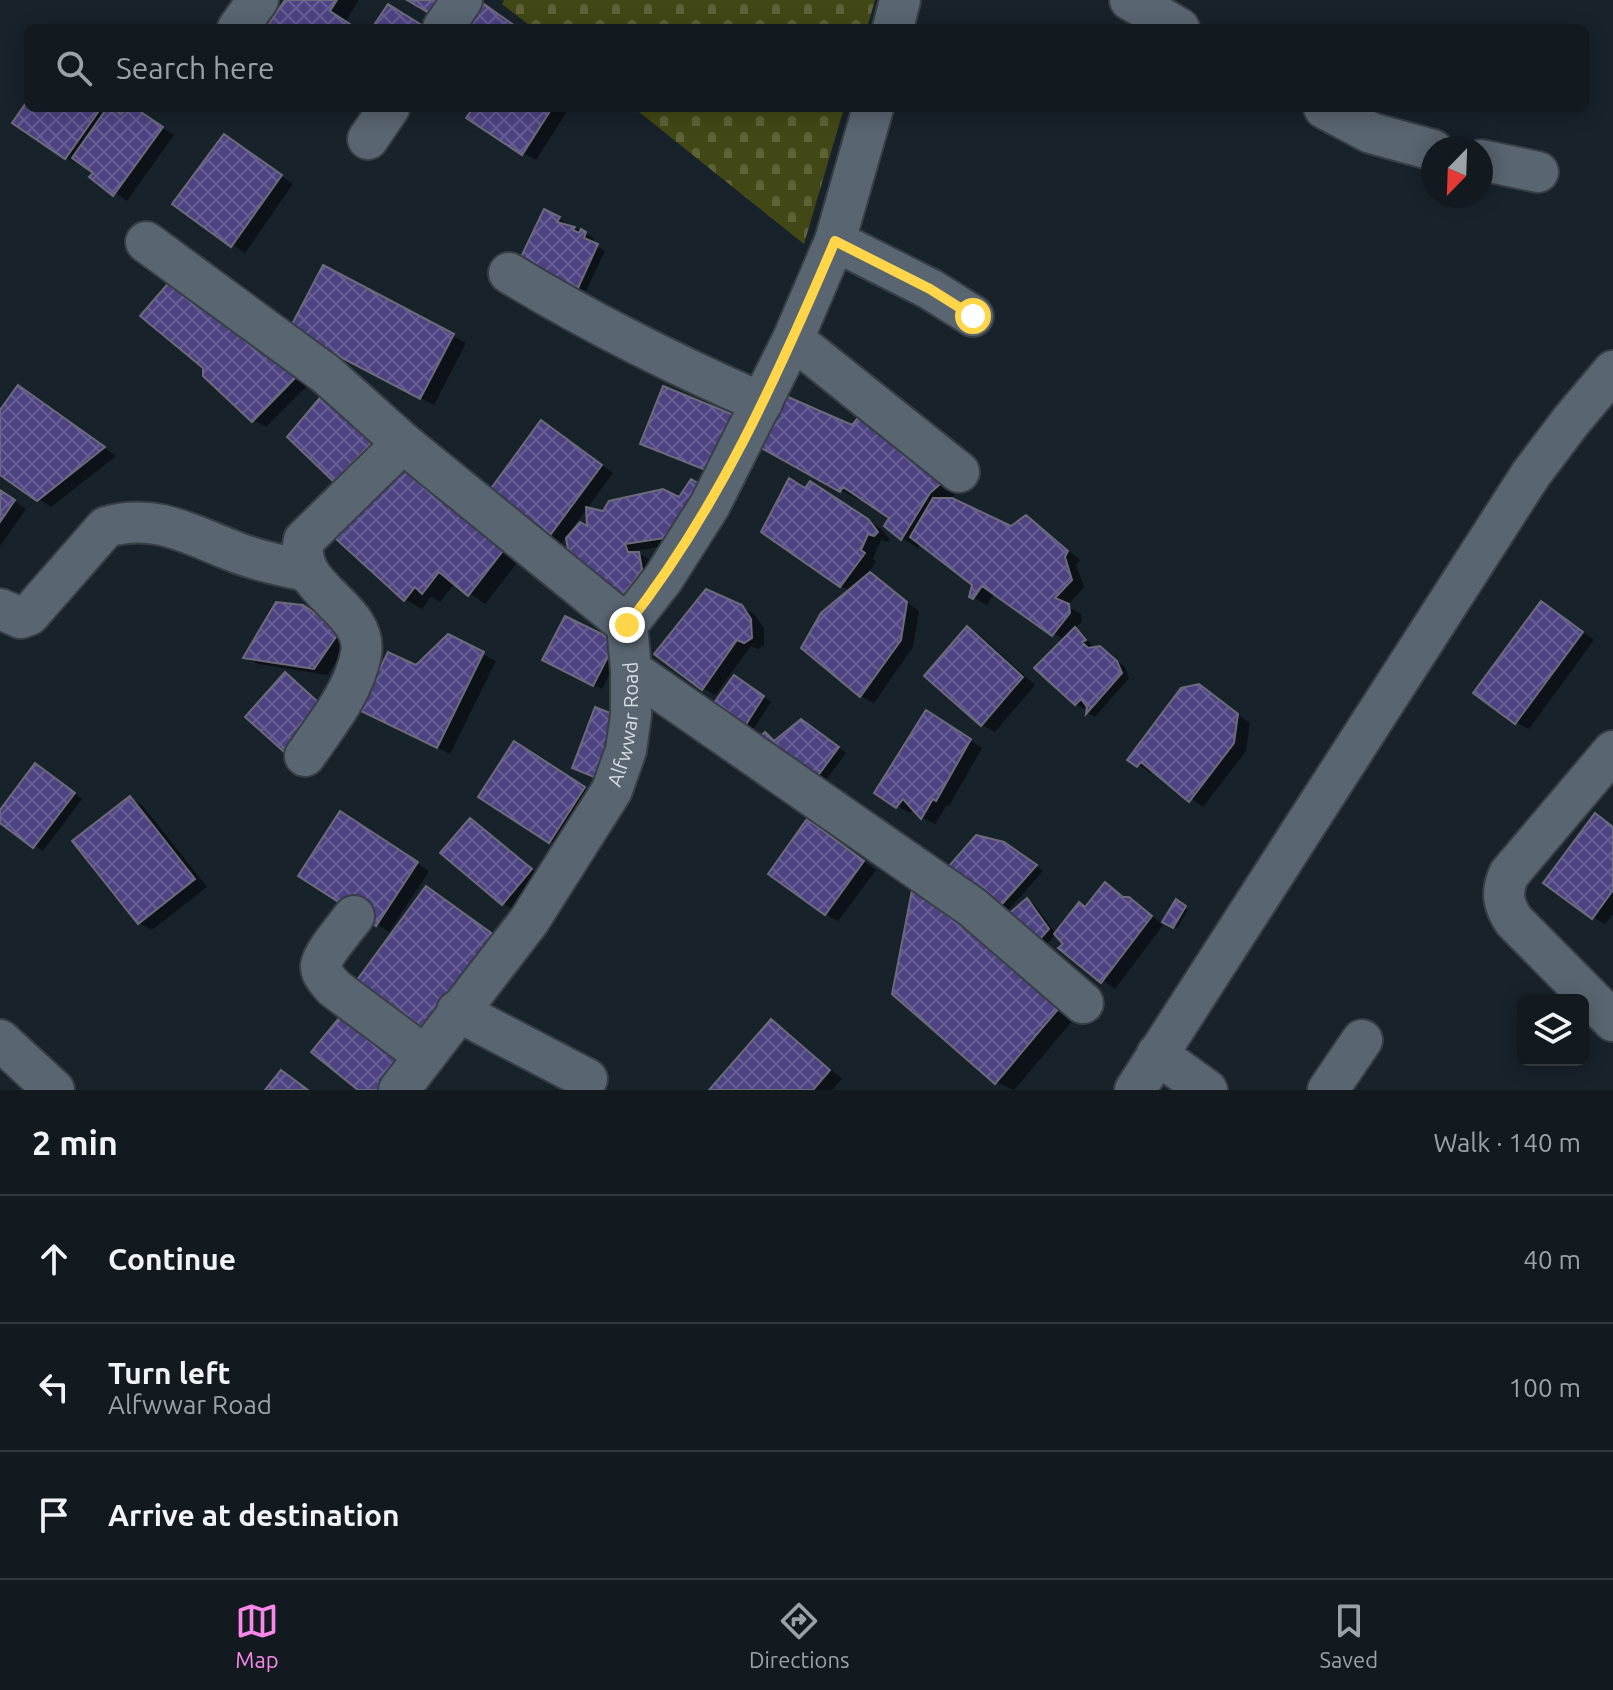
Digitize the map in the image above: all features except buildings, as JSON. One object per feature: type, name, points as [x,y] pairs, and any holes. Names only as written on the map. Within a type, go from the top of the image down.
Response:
[{"type":"street","points":[[241,24],[258,0]]},
{"type":"street","points":[[446,24],[462,0]]},
{"type":"street","points":[[894,24],[900,0]]},
{"type":"street","points":[[1130,0],[1172,24]]},
{"type":"street","points":[[146,242],[268,328],[326,374],[403,443],[627,625],[663,579],[710,505],[793,339],[835,241],[872,112]]},
{"type":"street","points":[[1332,112],[1371,133],[1421,147]]},
{"type":"street","points":[[1493,163],[1538,172]]},
{"type":"street","points":[[835,241],[930,289],[973,316]]},
{"type":"street","points":[[509,273],[586,320],[675,365],[762,403]]},
{"type":"street","points":[[793,339],[959,472]]},
{"type":"street","points":[[1135,1090],[1531,474],[1613,371]]},
{"type":"street","points":[[305,756],[339,706],[361,653],[360,637],[347,614],[306,571],[300,555],[304,540],[403,443]]},
{"type":"street","points":[[0,609],[21,618],[29,615],[106,527],[124,522],[175,527],[232,551],[306,571]]},
{"type":"street","name":"Alfwwar Road","points":[[399,1090],[529,921],[612,790],[626,750],[631,715],[627,625]]},
{"type":"street","points":[[631,670],[972,907],[1083,1003]]},
{"type":"street","points":[[1613,751],[1509,874],[1503,899],[1514,921],[1613,1021]]},
{"type":"street","points":[[354,916],[321,964],[324,976],[334,988],[425,1056]]},
{"type":"street","points":[[457,1011],[587,1079]]},
{"type":"street","points":[[0,1040],[54,1090]]},
{"type":"street","points":[[1328,1090],[1362,1040]]},
{"type":"street","points":[[1157,1054],[1207,1090]]},
{"type":"green space","points":[[504,0],[875,0],[868,24],[528,24],[502,4]]},
{"type":"green space","points":[[639,112],[843,112],[804,244]]},
{"type":"route","points":[[627,625],[663,579],[727,475],[793,339],[835,241],[930,289],[973,316]]}]
